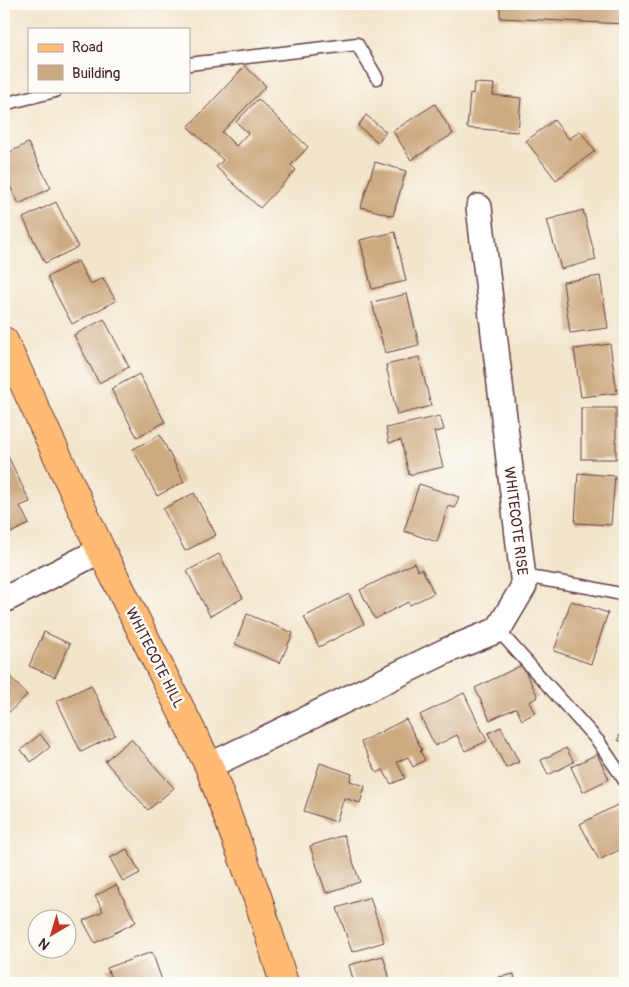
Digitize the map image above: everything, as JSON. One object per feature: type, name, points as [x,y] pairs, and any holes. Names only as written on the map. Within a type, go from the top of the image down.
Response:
[{"type":"main road","name":"WHITECOTE HILL","points":[[4,341],[101,550],[209,766],[258,899],[284,983]]},
{"type":"street","name":"WHITECOTE RISE","points":[[479,207],[524,586],[498,630]]},
{"type":"street","points":[[4,600],[101,550]]},
{"type":"street","points":[[209,766],[448,650],[498,630]]},
{"type":"lane","points":[[190,64],[356,44],[377,78]]},
{"type":"lane","points":[[4,104],[51,92]]},
{"type":"lane","points":[[523,576],[625,595]]},
{"type":"lane","points":[[498,630],[598,742],[625,781]]},
{"type":"building","points":[[500,4],[625,4],[625,24],[500,18]]},
{"type":"building","points":[[245,66],[266,86],[222,132],[236,146],[248,133],[236,122],[258,99],[308,147],[291,165],[296,170],[260,208],[216,167],[223,160],[188,127]]},
{"type":"building","points":[[474,83],[494,84],[493,95],[521,98],[518,132],[467,128],[470,93],[473,94]]},
{"type":"building","points":[[435,104],[453,134],[411,160],[393,131]]},
{"type":"building","points":[[366,115],[386,132],[378,142],[358,126]]},
{"type":"building","points":[[554,120],[569,139],[580,131],[595,151],[556,180],[526,141]]},
{"type":"building","points":[[28,143],[51,188],[19,204],[4,174],[4,155]]},
{"type":"building","points":[[375,162],[406,171],[393,216],[361,207]]},
{"type":"building","points":[[56,202],[78,247],[45,263],[23,218]]},
{"type":"building","points":[[583,210],[596,260],[561,269],[547,220]]},
{"type":"building","points":[[395,232],[406,281],[372,289],[360,240]]},
{"type":"building","points":[[78,261],[90,284],[103,278],[116,301],[72,324],[47,277]]},
{"type":"building","points":[[600,276],[608,328],[570,333],[563,282]]},
{"type":"building","points":[[407,294],[419,345],[385,353],[372,302]]},
{"type":"building","points":[[104,319],[129,367],[99,383],[74,335]]},
{"type":"building","points":[[610,344],[617,393],[581,397],[574,349]]},
{"type":"building","points":[[419,357],[431,406],[397,415],[386,365]]},
{"type":"building","points":[[139,374],[165,422],[137,437],[111,389]]},
{"type":"building","points":[[581,408],[616,408],[616,459],[581,459]]},
{"type":"building","points":[[440,416],[444,430],[434,432],[443,467],[409,475],[401,440],[389,443],[386,428]]},
{"type":"building","points":[[160,435],[184,482],[157,496],[133,449]]},
{"type":"building","points":[[4,448],[30,502],[20,506],[29,524],[4,536]]},
{"type":"building","points":[[578,473],[615,476],[611,525],[575,523]]},
{"type":"building","points":[[419,484],[459,497],[455,508],[448,506],[437,542],[404,531]]},
{"type":"building","points":[[194,493],[216,535],[185,551],[163,509]]},
{"type":"building","points":[[219,554],[243,598],[210,616],[187,571]]},
{"type":"building","points":[[414,563],[418,571],[422,569],[434,593],[410,605],[408,602],[375,619],[360,590]]},
{"type":"building","points":[[349,594],[364,624],[319,647],[304,617]]},
{"type":"building","points":[[571,601],[608,613],[591,664],[554,651]]},
{"type":"building","points":[[247,614],[293,633],[280,663],[235,644]]},
{"type":"building","points":[[44,632],[70,644],[55,677],[29,666]]},
{"type":"building","points":[[522,665],[538,697],[529,702],[535,713],[522,720],[516,708],[490,720],[475,688]]},
{"type":"building","points":[[4,670],[27,695],[4,717]]},
{"type":"building","points":[[91,685],[115,735],[81,752],[57,701]]},
{"type":"building","points":[[464,693],[487,741],[465,751],[457,735],[435,746],[420,715]]},
{"type":"building","points":[[406,719],[425,760],[413,767],[408,757],[397,762],[405,778],[391,784],[383,770],[377,773],[361,742]]},
{"type":"building","points":[[625,720],[625,743],[618,740]]},
{"type":"building","points":[[501,727],[519,762],[506,768],[488,733]]},
{"type":"building","points":[[40,734],[50,747],[31,762],[21,750]]},
{"type":"building","points":[[131,739],[174,788],[148,810],[105,761]]},
{"type":"building","points":[[566,748],[574,762],[548,775],[541,760]]},
{"type":"building","points":[[597,754],[609,779],[583,792],[571,767]]},
{"type":"building","points":[[320,763],[352,774],[350,781],[365,786],[360,803],[344,798],[336,822],[304,811]]},
{"type":"building","points":[[625,801],[625,847],[599,860],[580,824]]},
{"type":"building","points":[[344,835],[360,882],[326,893],[310,846]]},
{"type":"building","points":[[127,849],[140,873],[123,882],[110,858]]},
{"type":"building","points":[[116,885],[136,922],[95,943],[83,921],[103,911],[95,896]]},
{"type":"building","points":[[370,897],[384,942],[352,952],[337,908]]},
{"type":"building","points":[[152,952],[163,983],[113,983],[107,968]]},
{"type":"building","points":[[383,956],[391,983],[354,983],[349,965]]},
{"type":"building","points":[[514,974],[515,983],[500,983],[499,977]]}]
